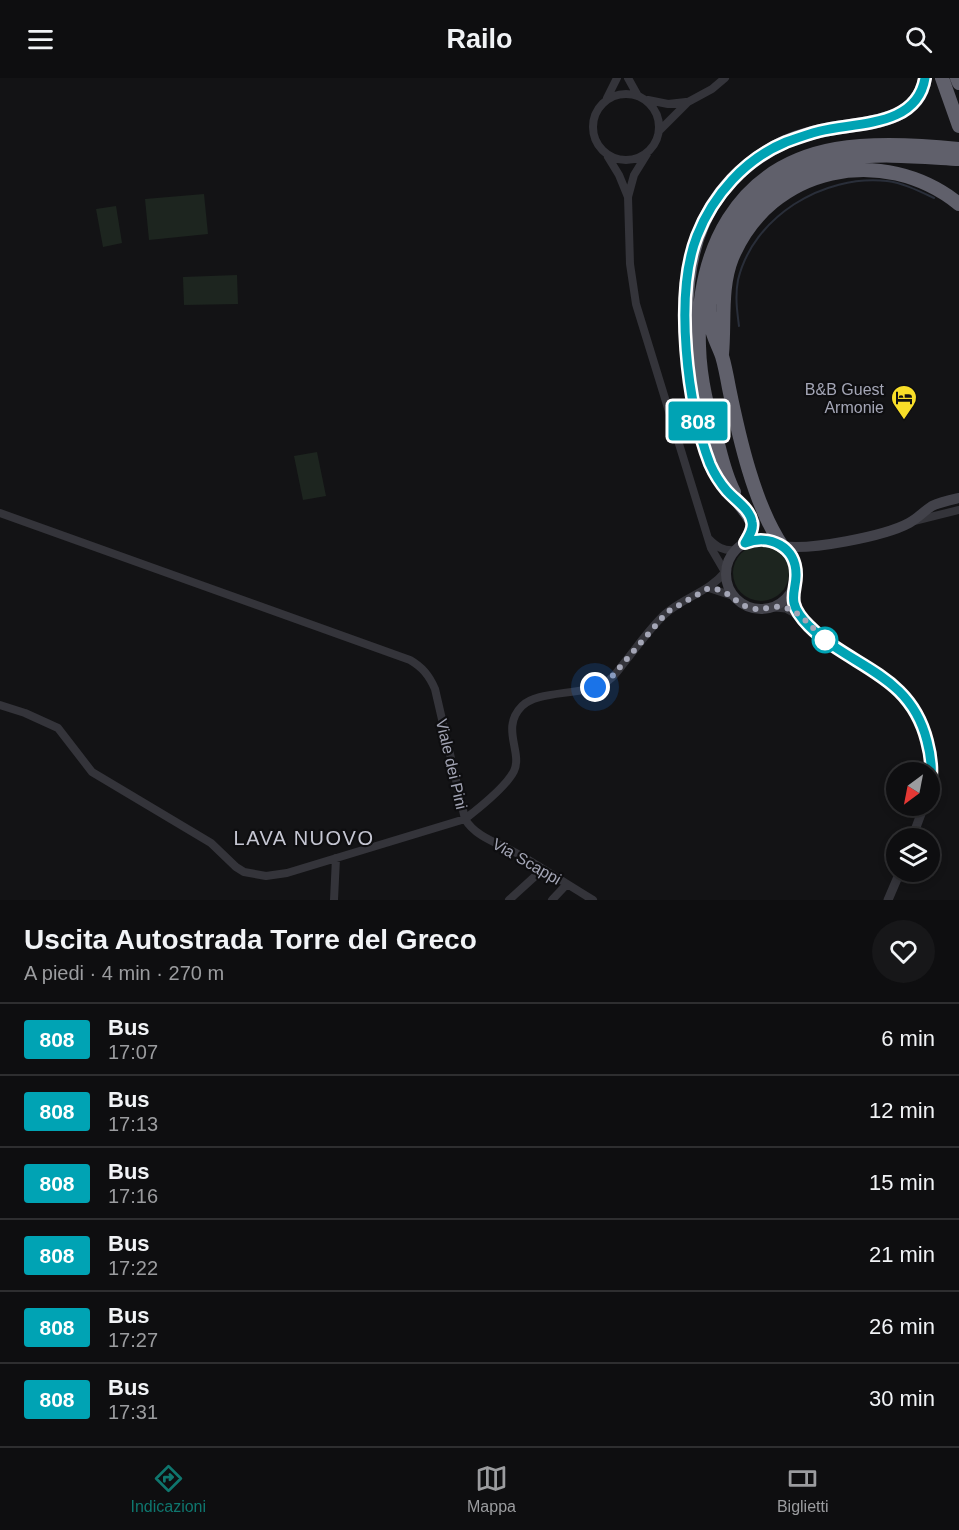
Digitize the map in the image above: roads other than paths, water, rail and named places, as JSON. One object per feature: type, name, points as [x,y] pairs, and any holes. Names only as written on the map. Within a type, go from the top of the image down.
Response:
[{"type":"highway","points":[[743,507],[719,481],[709,461],[689,377],[686,291],[690,261],[698,235],[724,190],[751,163],[783,143],[800,137],[896,116],[914,103],[920,94],[925,78]]},
{"type":"highway","points":[[942,78],[959,126]]},
{"type":"highway","points":[[957,78],[959,83]]},
{"type":"highway","points":[[740,546],[751,532],[753,523],[729,480],[721,457],[706,404],[700,363],[701,293],[712,251],[726,222],[742,200],[763,180],[789,164],[818,153],[870,146],[959,149]]},
{"type":"highway","points":[[782,546],[771,528],[749,471],[736,424],[722,356],[710,323],[712,289],[727,240],[743,213],[764,192],[796,171],[830,160],[871,155],[959,159]]},
{"type":"highway","points":[[722,356],[726,278],[731,260],[757,218],[793,188],[836,172],[878,170],[921,180],[959,204]]},
{"type":"main road","points":[[819,546],[798,560],[792,590],[783,602],[768,609],[753,609],[733,596],[725,572],[727,564],[740,546],[762,539],[797,548],[859,538],[912,522],[935,505],[959,498]]},
{"type":"main road","points":[[782,546],[789,554],[795,568]]},
{"type":"street","points":[[617,78],[606,100],[595,114],[593,131],[595,139],[614,164],[628,197]]},
{"type":"street","points":[[628,78],[657,114],[660,131]]},
{"type":"street","points":[[605,153],[622,160],[639,158],[647,153],[653,147],[660,131],[688,102],[712,89],[724,78]]},
{"type":"street","points":[[606,100],[621,94],[668,104],[688,102]]},
{"type":"street","points":[[465,819],[504,784],[514,771],[517,758],[511,736],[514,720],[522,705],[535,698],[595,687],[609,680],[667,612],[716,584],[725,572],[714,556],[636,304],[630,264],[628,197],[634,175],[647,153]]},
{"type":"street","points":[[912,522],[959,510]]},
{"type":"street","name":"Viale dei Pini","points":[[0,513],[419,665],[430,678],[435,689],[465,819],[287,873],[266,876],[244,872],[211,843],[92,772],[58,728],[25,712],[0,705]]},
{"type":"street","points":[[709,539],[719,548],[727,551],[740,546]]},
{"type":"street","points":[[709,588],[733,596]]},
{"type":"street","points":[[792,590],[795,607],[800,615],[822,637],[887,679],[902,692],[926,734],[932,762]]},
{"type":"street","points":[[775,606],[786,608],[800,615]]},
{"type":"street","name":"Via Scappi","points":[[465,819],[469,826],[478,833],[518,854],[593,900]]},
{"type":"street","points":[[334,900],[336,858]]},
{"type":"street","points":[[509,900],[543,869]]},
{"type":"street","points":[[888,900],[896,882]]},
{"type":"street","points":[[552,900],[567,884]]},
{"type":"waterway","points":[[739,326],[737,286],[746,257],[775,219],[794,204],[839,185],[863,181],[893,182],[934,198]]},
{"type":"place","name":"B&B Guest Armonie","points":[[904,421]]},
{"type":"district","name":"LAVA NUOVO","points":[[304,838]]}]
